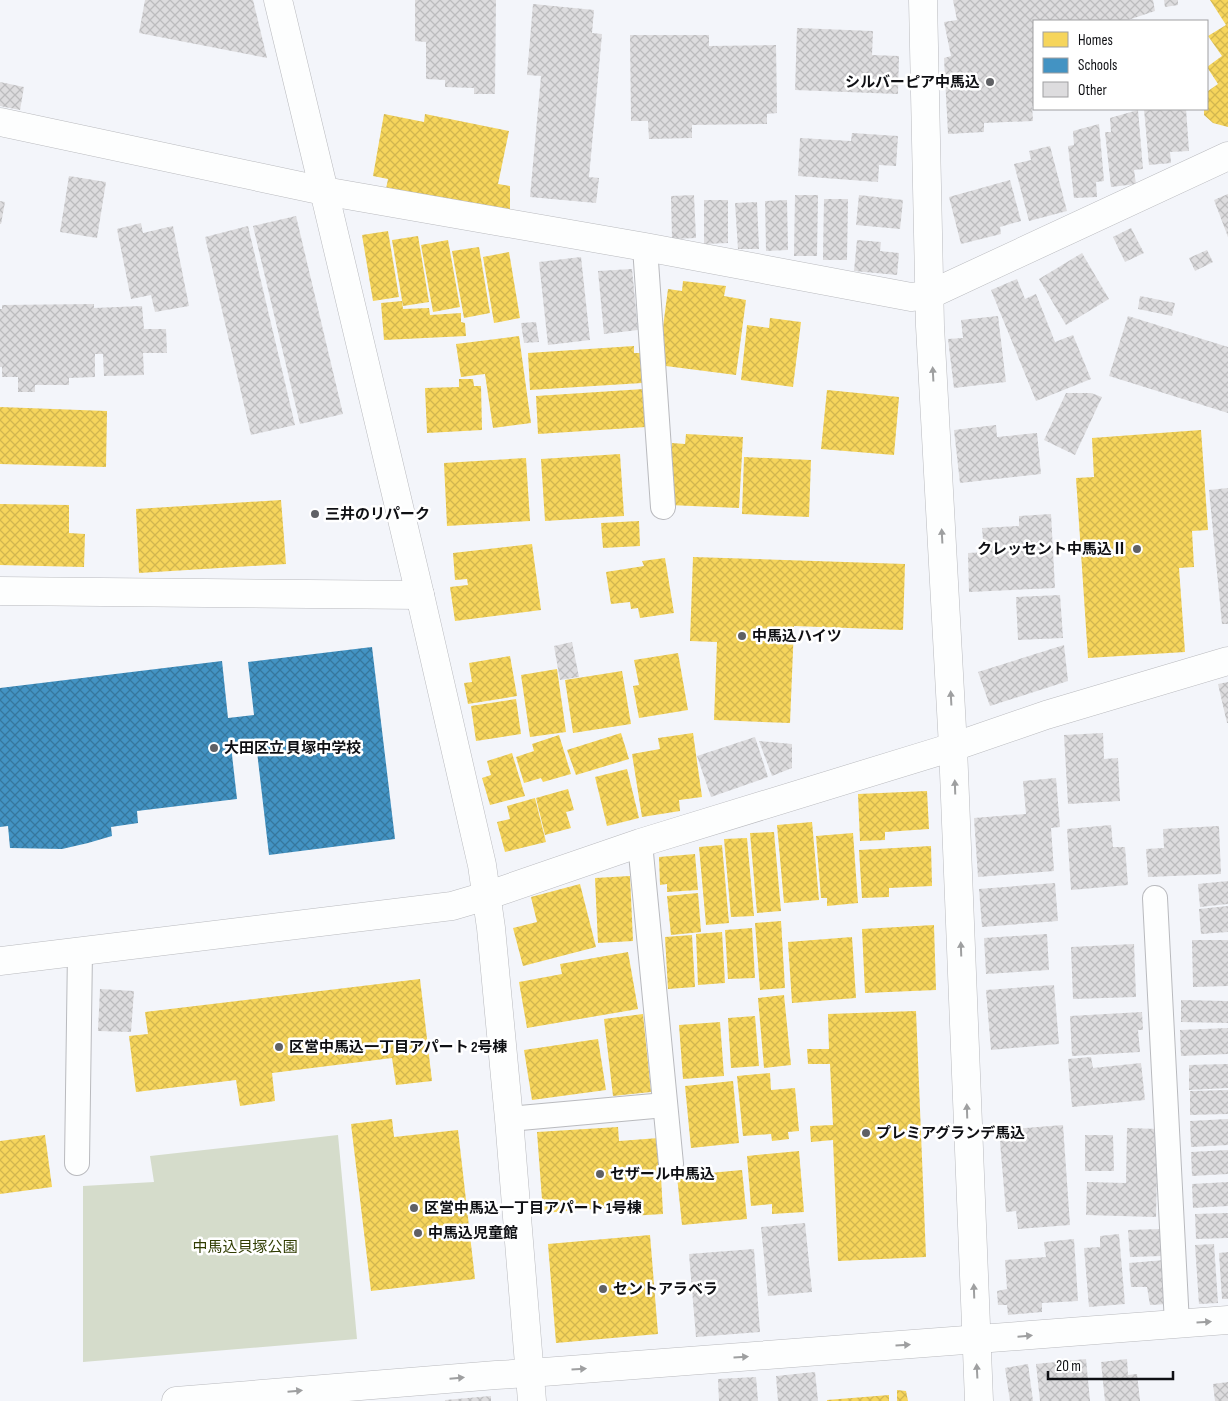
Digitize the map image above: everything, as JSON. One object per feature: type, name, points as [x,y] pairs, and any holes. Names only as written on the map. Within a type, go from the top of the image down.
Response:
[{"type":"street","points":[[278,0],[420,595],[482,865],[492,938],[509,1119],[532,1401]]},
{"type":"street","points":[[923,0],[929,295],[953,747],[979,1401]]},
{"type":"street","points":[[0,122],[324,191],[911,296],[929,295],[1228,156]]},
{"type":"street","points":[[0,591],[420,595]]},
{"type":"street","points":[[0,961],[452,906],[640,843],[953,747],[1046,714],[1228,661]]},
{"type":"street","points":[[176,1401],[496,1374],[530,1373],[1228,1320]]},
{"type":"lane","points":[[645,247],[663,507]]},
{"type":"lane","points":[[640,843],[671,1164]]},
{"type":"lane","points":[[1155,898],[1177,1324]]},
{"type":"lane","points":[[77,1163],[80,951]]},
{"type":"lane","points":[[509,1119],[665,1105]]},
{"type":"green space","name":"中馬込貝塚公園","points":[[338,1135],[357,1339],[83,1362],[83,1186],[154,1182],[150,1156]]},
{"type":"building: Homes","points":[[1210,0],[1228,0],[1228,127],[1213,123],[1204,115],[1204,110],[1208,110],[1208,91],[1218,84],[1208,66],[1222,56],[1208,36],[1226,25]]},
{"type":"building: Homes","points":[[384,114],[424,122],[425,114],[509,131],[498,184],[510,186],[510,210],[386,189],[388,179],[373,176]]},
{"type":"building: Homes","points":[[388,231],[399,297],[373,301],[362,235]]},
{"type":"building: Homes","points":[[418,236],[429,302],[403,306],[392,240]]},
{"type":"building: Homes","points":[[448,240],[460,307],[433,312],[421,245]]},
{"type":"building: Homes","points":[[479,247],[490,313],[464,318],[452,251]]},
{"type":"building: Homes","points":[[509,252],[520,318],[494,323],[483,257]]},
{"type":"building: Homes","points":[[683,281],[726,286],[724,296],[746,300],[736,375],[658,365],[668,289],[682,291]]},
{"type":"building: Homes","points":[[402,301],[403,309],[429,308],[430,315],[461,313],[461,322],[465,323],[466,336],[384,340],[381,303]]},
{"type":"building: Homes","points":[[770,318],[801,322],[793,387],[741,380],[747,325],[769,328]]},
{"type":"building: Homes","points":[[519,336],[531,423],[493,428],[485,374],[461,377],[456,344]]},
{"type":"building: Homes","points":[[634,346],[634,353],[640,353],[642,383],[530,390],[528,353]]},
{"type":"building: Homes","points":[[459,379],[473,379],[474,386],[481,386],[482,430],[427,433],[425,388],[459,387]]},
{"type":"building: Homes","points":[[644,389],[646,427],[538,434],[536,396]]},
{"type":"building: Homes","points":[[827,390],[899,397],[894,455],[821,449]]},
{"type":"building: Homes","points":[[0,407],[107,411],[106,467],[0,464]]},
{"type":"building: Homes","name":"クレッセント中馬込Ⅱ","points":[[1201,430],[1208,530],[1192,531],[1194,567],[1179,568],[1185,652],[1088,658],[1076,478],[1094,477],[1092,438]]},
{"type":"building: Homes","points":[[686,434],[743,437],[739,508],[669,505],[672,443],[685,444]]},
{"type":"building: Homes","points":[[620,454],[624,516],[545,521],[541,459]]},
{"type":"building: Homes","points":[[744,457],[811,460],[809,517],[742,514]]},
{"type":"building: Homes","points":[[526,458],[530,521],[447,526],[444,463]]},
{"type":"building: Homes","points":[[281,500],[286,564],[139,573],[136,509]]},
{"type":"building: Homes","points":[[0,504],[69,505],[69,533],[85,534],[84,567],[0,565]]},
{"type":"building: Homes","points":[[639,521],[640,546],[603,548],[601,523]]},
{"type":"building: Homes","points":[[532,544],[541,610],[455,621],[450,587],[468,585],[467,579],[455,580],[453,553]]},
{"type":"building: Homes","name":"中馬込ハイツ","points":[[693,557],[905,564],[903,630],[794,626],[790,723],[714,720],[717,642],[690,641]]},
{"type":"building: Homes","points":[[665,558],[674,613],[640,618],[638,608],[631,609],[630,602],[611,604],[606,572],[644,566],[642,561]]},
{"type":"building: Homes","points":[[678,653],[688,710],[639,718],[633,686],[639,685],[634,660]]},
{"type":"building: Homes","points":[[510,656],[517,696],[468,704],[464,683],[472,682],[469,663]]},
{"type":"building: Homes","points":[[557,669],[566,732],[530,737],[521,675]]},
{"type":"building: Homes","points":[[622,671],[631,724],[573,733],[565,680]]},
{"type":"building: Homes","points":[[516,699],[521,734],[476,741],[471,706]]},
{"type":"building: Homes","points":[[621,733],[629,759],[576,775],[567,750]]},
{"type":"building: Homes","points":[[693,733],[702,797],[679,800],[680,811],[642,817],[632,754],[660,749],[658,738]]},
{"type":"building: Homes","points":[[559,735],[571,774],[543,782],[541,778],[524,783],[516,757],[534,751],[532,744]]},
{"type":"building: Homes","points":[[512,753],[525,796],[490,805],[482,778],[491,775],[487,761]]},
{"type":"building: Homes","points":[[627,769],[639,818],[607,826],[595,777]]},
{"type":"building: Homes","points":[[568,789],[574,810],[566,812],[571,828],[545,835],[536,798]]},
{"type":"building: Homes","points":[[927,791],[929,829],[885,832],[885,840],[860,841],[858,794]]},
{"type":"building: Homes","points":[[535,798],[546,842],[505,852],[497,822],[510,819],[507,806]]},
{"type":"building: Homes","points":[[812,822],[819,900],[784,903],[777,825]]},
{"type":"building: Homes","points":[[774,832],[781,911],[757,913],[750,833]]},
{"type":"building: Homes","points":[[853,833],[858,903],[827,906],[827,898],[821,898],[816,836]]},
{"type":"building: Homes","points":[[747,838],[754,916],[731,917],[724,839]]},
{"type":"building: Homes","points":[[722,845],[729,923],[706,925],[699,847]]},
{"type":"building: Homes","points":[[931,846],[932,886],[889,888],[889,897],[862,898],[859,850]]},
{"type":"building: Homes","points":[[695,854],[698,890],[667,892],[667,884],[660,885],[659,857]]},
{"type":"building: Homes","points":[[630,876],[633,941],[598,943],[595,878]]},
{"type":"building: Homes","points":[[580,884],[596,947],[523,966],[513,928],[537,922],[531,897]]},
{"type":"building: Homes","points":[[698,893],[701,932],[671,935],[667,896]]},
{"type":"building: Homes","points":[[781,921],[785,988],[760,990],[755,923]]},
{"type":"building: Homes","points":[[934,925],[936,990],[865,993],[862,929]]},
{"type":"building: Homes","points":[[752,928],[755,978],[728,979],[725,930]]},
{"type":"building: Homes","points":[[722,932],[725,983],[698,985],[696,934]]},
{"type":"building: Homes","points":[[692,935],[695,987],[668,989],[665,937]]},
{"type":"building: Homes","points":[[852,937],[856,998],[792,1003],[788,942]]},
{"type":"building: Homes","points":[[628,952],[638,1009],[527,1028],[519,982],[562,974],[560,964]]},
{"type":"building: Homes","name":"区営中馬込一丁目アパート 2号棟","points":[[420,979],[432,1081],[396,1085],[392,1058],[272,1073],[275,1101],[240,1106],[236,1080],[136,1092],[129,1036],[148,1034],[145,1012]]},
{"type":"building: Homes","points":[[784,995],[791,1065],[764,1068],[758,998]]},
{"type":"building: Homes","name":"プレミアグランデ馬込","points":[[916,1011],[926,1257],[838,1261],[833,1140],[811,1142],[810,1126],[833,1125],[830,1064],[808,1064],[807,1049],[829,1049],[828,1014]]},
{"type":"building: Homes","points":[[643,1014],[651,1092],[613,1096],[604,1019]]},
{"type":"building: Homes","points":[[755,1016],[759,1066],[731,1068],[728,1018]]},
{"type":"building: Homes","points":[[720,1022],[724,1076],[683,1079],[679,1025]]},
{"type":"building: Homes","points":[[598,1039],[606,1090],[532,1100],[524,1050]]},
{"type":"building: Homes","points":[[770,1073],[771,1090],[795,1088],[799,1131],[788,1132],[789,1139],[772,1141],[771,1134],[743,1136],[737,1076]]},
{"type":"building: Homes","points":[[733,1081],[739,1143],[691,1148],[685,1086]]},
{"type":"building: Homes","name":"区営中馬込一丁目アパート 1号棟","points":[[392,1119],[394,1137],[458,1130],[475,1279],[371,1291],[351,1124]]},
{"type":"building: Homes","name":"セザール中馬込","points":[[618,1127],[619,1141],[659,1138],[663,1214],[630,1216],[630,1206],[543,1213],[537,1132]]},
{"type":"building: Homes","points":[[45,1135],[52,1187],[0,1194],[0,1141]]},
{"type":"building: Homes","points":[[799,1151],[804,1212],[772,1214],[772,1204],[751,1206],[747,1156]]},
{"type":"building: Homes","points":[[742,1170],[747,1219],[682,1225],[677,1176]]},
{"type":"building: Homes","name":"セントアラベラ","points":[[650,1235],[658,1334],[556,1343],[548,1244]]},
{"type":"building: Homes","points":[[897,1390],[906,1391],[908,1401],[897,1401]]},
{"type":"building: Homes","points":[[889,1395],[889,1401],[827,1401],[827,1400]]},
{"type":"building: Schools","points":[[372,647],[395,839],[269,855],[256,743],[231,746],[237,799],[137,811],[138,823],[111,827],[112,836],[62,849],[10,848],[8,826],[0,827],[0,688],[222,661],[228,718],[254,715],[248,662]]},
{"type":"building: Other","points":[[145,0],[253,0],[267,58],[139,33]]},
{"type":"building: Other","points":[[415,0],[496,0],[495,94],[474,94],[474,88],[445,87],[445,80],[426,79],[426,42],[415,41]]},
{"type":"building: Other","name":"シルバーピア中馬込","points":[[953,0],[1153,0],[1155,11],[1128,20],[1033,20],[1033,121],[984,123],[984,132],[948,134],[944,58],[951,56],[944,22],[957,20]]},
{"type":"building: Other","points":[[1164,0],[1178,0],[1178,5],[1165,7]]},
{"type":"building: Other","points":[[533,4],[594,10],[592,33],[602,34],[589,177],[599,178],[596,203],[530,197],[541,76],[527,75]]},
{"type":"building: Other","points":[[797,28],[873,31],[872,55],[899,56],[898,94],[795,90]]},
{"type":"building: Other","points":[[630,35],[709,35],[709,46],[776,45],[777,113],[767,114],[767,124],[692,125],[692,138],[649,139],[648,121],[631,121]]},
{"type":"building: Other","points":[[0,82],[24,87],[20,110],[0,106]]},
{"type":"building: Other","points":[[1138,110],[1143,169],[1134,170],[1136,184],[1111,187],[1105,132],[1111,132],[1110,118]]},
{"type":"building: Other","points":[[1144,110],[1186,110],[1189,151],[1170,152],[1171,163],[1149,165]]},
{"type":"building: Other","points":[[1099,124],[1104,181],[1096,182],[1097,197],[1074,198],[1068,146],[1074,145],[1073,131]]},
{"type":"building: Other","points":[[852,133],[898,136],[896,166],[879,165],[878,182],[798,176],[800,138],[851,141]]},
{"type":"building: Other","points":[[1050,146],[1067,211],[1029,221],[1014,164],[1031,160],[1029,151]]},
{"type":"building: Other","points":[[69,176],[106,182],[97,238],[60,232]]},
{"type":"building: Other","points":[[1010,180],[1021,221],[1000,227],[1001,234],[961,244],[949,197]]},
{"type":"building: Other","points":[[1228,194],[1228,237],[1214,200]]},
{"type":"building: Other","points":[[694,195],[696,238],[672,239],[671,196]]},
{"type":"building: Other","points":[[795,195],[818,195],[817,256],[794,256]]},
{"type":"building: Other","points":[[859,195],[903,200],[900,229],[856,225]]},
{"type":"building: Other","points":[[824,199],[848,199],[847,260],[823,260]]},
{"type":"building: Other","points":[[704,200],[728,200],[728,243],[704,244]]},
{"type":"building: Other","points":[[787,200],[788,250],[766,251],[765,201]]},
{"type":"building: Other","points":[[0,201],[5,202],[1,224],[0,224]]},
{"type":"building: Other","points":[[757,202],[759,249],[738,249],[735,203]]},
{"type":"building: Other","points":[[296,216],[343,414],[300,424],[253,226]]},
{"type":"building: Other","points":[[141,223],[143,233],[173,226],[189,306],[155,312],[151,295],[131,299],[117,229]]},
{"type":"building: Other","points":[[248,226],[295,425],[251,435],[205,237]]},
{"type":"building: Other","points":[[1131,228],[1144,253],[1125,262],[1113,237]]},
{"type":"building: Other","points":[[857,240],[881,242],[880,251],[899,253],[897,275],[854,271]]},
{"type":"building: Other","points":[[1207,250],[1213,262],[1195,271],[1189,258]]},
{"type":"building: Other","points":[[1082,253],[1109,299],[1066,325],[1039,279]]},
{"type":"building: Other","points":[[581,257],[590,340],[548,345],[539,262]]},
{"type":"building: Other","points":[[632,269],[638,330],[604,334],[598,271]]},
{"type":"building: Other","points":[[1017,279],[1025,299],[1036,294],[1055,342],[1073,335],[1091,379],[1036,401],[991,290]]},
{"type":"building: Other","points":[[1140,296],[1175,303],[1172,316],[1138,309]]},
{"type":"building: Other","points":[[94,304],[94,308],[142,306],[144,329],[166,329],[167,353],[143,353],[144,375],[104,376],[103,354],[95,354],[95,377],[69,378],[69,385],[35,385],[35,392],[18,392],[18,377],[2,377],[2,367],[0,367],[0,309],[2,309],[2,305]]},
{"type":"building: Other","points":[[998,316],[1006,382],[954,388],[948,339],[963,338],[961,320]]},
{"type":"building: Other","points":[[1128,316],[1228,347],[1228,413],[1109,376]]},
{"type":"building: Other","points":[[536,322],[539,342],[524,343],[521,323]]},
{"type":"building: Other","points":[[1066,393],[1091,393],[1102,397],[1075,455],[1044,440]]},
{"type":"building: Other","points":[[996,425],[997,437],[1037,433],[1041,474],[960,483],[954,430]]},
{"type":"building: Other","points":[[1228,488],[1228,624],[1222,624],[1209,490]]},
{"type":"building: Other","points":[[1051,514],[1055,588],[969,592],[968,553],[984,552],[982,528],[1019,526],[1019,516]]},
{"type":"building: Other","points":[[1060,595],[1063,638],[1018,640],[1016,597]]},
{"type":"building: Other","points":[[572,642],[579,677],[560,680],[554,646]]},
{"type":"building: Other","points":[[1064,645],[1068,681],[990,706],[978,672]]},
{"type":"building: Other","points":[[1228,682],[1228,723],[1227,723],[1218,684]]},
{"type":"building: Other","points":[[1103,733],[1104,759],[1118,758],[1120,801],[1068,804],[1064,735]]},
{"type":"building: Other","points":[[755,737],[768,777],[711,797],[697,756]]},
{"type":"building: Other","points":[[759,741],[792,744],[792,768],[772,776]]},
{"type":"building: Other","points":[[1056,778],[1060,827],[1051,828],[1054,871],[978,877],[974,818],[1026,814],[1023,781]]},
{"type":"building: Other","points":[[1111,825],[1113,847],[1125,847],[1128,885],[1071,890],[1067,829]]},
{"type":"building: Other","points":[[1219,826],[1221,874],[1148,877],[1146,849],[1164,848],[1163,829]]},
{"type":"building: Other","points":[[1228,881],[1228,904],[1200,907],[1198,884]]},
{"type":"building: Other","points":[[1055,883],[1058,921],[982,927],[979,889]]},
{"type":"building: Other","points":[[1228,906],[1228,932],[1201,934],[1199,909]]},
{"type":"building: Other","points":[[1047,934],[1049,970],[986,974],[984,938]]},
{"type":"building: Other","points":[[1192,940],[1228,940],[1228,986],[1193,987]]},
{"type":"building: Other","points":[[1134,944],[1136,997],[1073,999],[1071,947]]},
{"type":"building: Other","points":[[1054,985],[1059,1044],[991,1050],[986,990]]},
{"type":"building: Other","points":[[100,989],[134,991],[131,1032],[98,1031]]},
{"type":"building: Other","points":[[1181,1000],[1228,1001],[1228,1023],[1181,1022]]},
{"type":"building: Other","points":[[1142,1012],[1143,1030],[1138,1030],[1140,1052],[1072,1056],[1070,1016]]},
{"type":"building: Other","points":[[1228,1028],[1228,1054],[1181,1056],[1180,1030]]},
{"type":"building: Other","points":[[1091,1057],[1093,1068],[1141,1063],[1145,1100],[1072,1107],[1068,1059]]},
{"type":"building: Other","points":[[1228,1064],[1228,1088],[1189,1090],[1189,1065]]},
{"type":"building: Other","points":[[1228,1090],[1228,1114],[1190,1115],[1190,1091]]},
{"type":"building: Other","points":[[1228,1119],[1228,1145],[1191,1147],[1190,1121]]},
{"type":"building: Other","points":[[1063,1125],[1070,1225],[1018,1229],[1016,1211],[1006,1212],[999,1130]]},
{"type":"building: Other","points":[[1127,1128],[1158,1129],[1156,1217],[1086,1215],[1087,1182],[1126,1183]]},
{"type":"building: Other","points":[[1085,1135],[1113,1135],[1114,1171],[1085,1171]]},
{"type":"building: Other","points":[[1228,1150],[1228,1174],[1192,1176],[1191,1152]]},
{"type":"building: Other","points":[[1228,1182],[1228,1206],[1193,1208],[1192,1184]]},
{"type":"building: Other","points":[[1228,1213],[1228,1238],[1196,1239],[1195,1214]]},
{"type":"building: Other","points":[[805,1223],[812,1292],[768,1296],[761,1227]]},
{"type":"building: Other","points":[[1161,1229],[1162,1256],[1130,1257],[1128,1230]]},
{"type":"building: Other","points":[[1119,1234],[1125,1304],[1089,1307],[1084,1248],[1100,1247],[1100,1236]]},
{"type":"building: Other","points":[[1074,1239],[1078,1301],[1042,1303],[1042,1312],[1008,1315],[1007,1305],[998,1305],[997,1291],[1007,1289],[1005,1260],[1046,1257],[1044,1242]]},
{"type":"building: Other","points":[[1214,1244],[1218,1303],[1199,1304],[1195,1245]]},
{"type":"building: Other","points":[[754,1249],[760,1332],[696,1337],[689,1254]]},
{"type":"building: Other","points":[[1228,1252],[1228,1299],[1222,1299],[1219,1253]]},
{"type":"building: Other","points":[[1165,1260],[1170,1304],[1150,1305],[1147,1287],[1131,1287],[1129,1263]]},
{"type":"building: Other","points":[[1086,1359],[1090,1401],[1040,1401],[1036,1364]]},
{"type":"building: Other","points":[[1127,1359],[1128,1375],[1137,1374],[1140,1401],[1105,1401],[1101,1362]]},
{"type":"building: Other","points":[[1028,1364],[1033,1401],[1010,1401],[1005,1368]]},
{"type":"building: Other","points":[[815,1372],[818,1401],[778,1401],[776,1376]]},
{"type":"building: Other","points":[[756,1377],[758,1401],[719,1401],[718,1379]]},
{"type":"building: Other","points":[[1228,1382],[1228,1401],[1215,1401],[1213,1384]]},
{"type":"building: Other","points":[[491,1396],[491,1401],[445,1401],[445,1400]]},
{"type":"place","name":"シルバーピア中馬込","points":[[990,82]]},
{"type":"place","name":"三井のリパーク","points":[[315,514]]},
{"type":"place","name":"クレッセント中馬込Ⅱ","points":[[1137,549]]},
{"type":"place","name":"中馬込ハイツ","points":[[742,636]]},
{"type":"place","name":"大田区立 貝塚中学校","points":[[214,748]]},
{"type":"place","name":"区営中馬込一丁目アパート 2号棟","points":[[279,1047]]},
{"type":"place","name":"プレミアグランデ馬込","points":[[866,1133]]},
{"type":"place","name":"セザール中馬込","points":[[600,1174]]},
{"type":"place","name":"区営中馬込一丁目アパート 1号棟","points":[[414,1208]]},
{"type":"place","name":"中馬込児童館","points":[[418,1233]]},
{"type":"place","name":"セントアラベラ","points":[[603,1289]]}]
